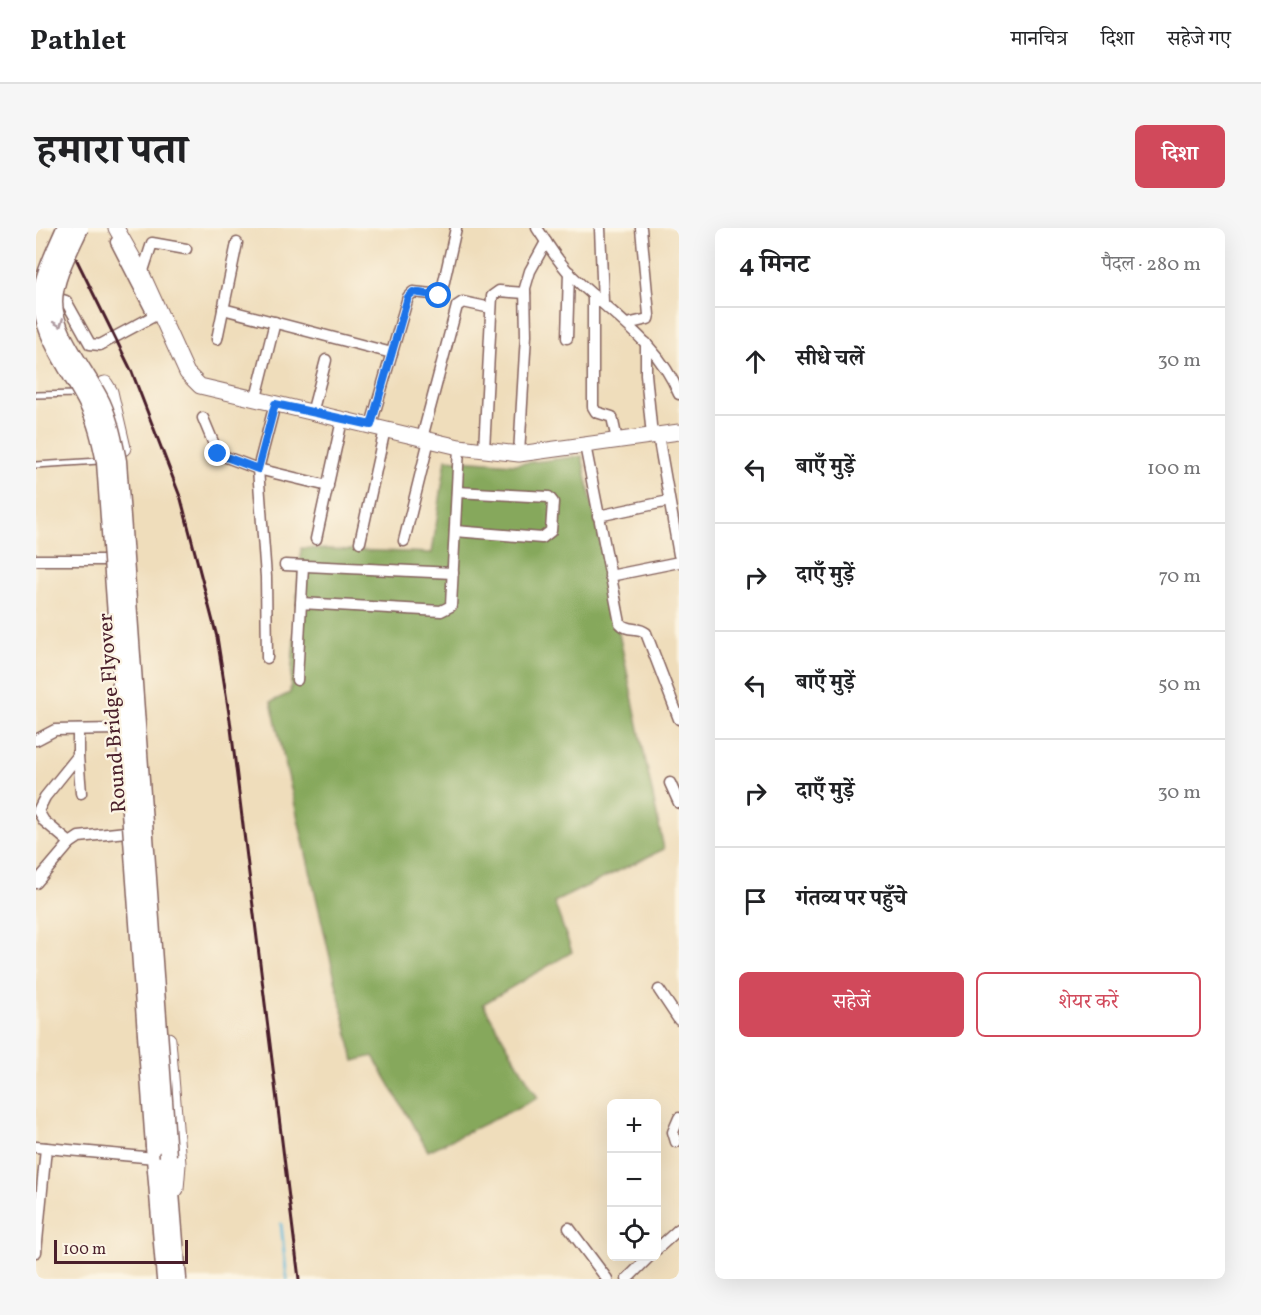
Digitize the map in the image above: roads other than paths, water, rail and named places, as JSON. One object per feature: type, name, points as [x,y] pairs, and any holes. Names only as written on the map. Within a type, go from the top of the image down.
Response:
[{"type":"main road","name":"Round Bridge Flyover","points":[[65,228],[47,271],[40,304],[50,337],[89,408],[105,462],[157,1154],[173,1213],[178,1279]]},
{"type":"main road","name":"Round Bridge Flyover","points":[[80,228],[60,275],[54,304],[56,318],[66,339],[101,402],[118,461],[157,1154]]},
{"type":"main road","points":[[157,1154],[165,1279]]},
{"type":"street","points":[[36,292],[66,301],[90,344],[100,345],[154,316],[110,228]]},
{"type":"street","points":[[116,228],[142,274],[187,373],[200,386],[459,447],[519,454],[679,432]]},
{"type":"street","points":[[360,542],[392,353],[410,293],[441,295],[456,228]]},
{"type":"street","points":[[537,228],[569,272],[646,343],[672,377],[679,394]]},
{"type":"street","points":[[600,228],[603,303]]},
{"type":"street","points":[[627,324],[648,319],[649,315],[641,228]]},
{"type":"street","points":[[519,454],[526,280],[546,242]]},
{"type":"street","points":[[142,274],[152,243],[186,249]]},
{"type":"street","points":[[217,339],[237,243]]},
{"type":"street","points":[[567,338],[569,272]]},
{"type":"street","points":[[484,450],[491,308],[495,292],[525,294]]},
{"type":"street","points":[[593,295],[593,406],[596,412],[612,417],[617,440]]},
{"type":"street","points":[[404,541],[425,439],[457,306],[463,302],[491,308]]},
{"type":"street","points":[[223,309],[392,353]]},
{"type":"street","points":[[36,312],[52,349],[78,394],[90,424],[99,461],[126,832],[157,1154],[159,1279]]},
{"type":"street","points":[[256,398],[275,322]]},
{"type":"street","points":[[646,343],[646,374],[655,435],[679,555]]},
{"type":"street","points":[[312,412],[326,360]]},
{"type":"street","points":[[78,394],[105,384],[115,408],[125,458],[136,652],[178,1164],[173,1213]]},
{"type":"street","points":[[267,658],[266,577],[258,469],[275,404]]},
{"type":"street","points":[[203,418],[218,454],[258,469],[328,486]]},
{"type":"street","points":[[316,539],[342,420]]},
{"type":"street","points":[[585,445],[620,623],[627,628],[640,629],[646,633],[678,717]]},
{"type":"street","points":[[301,603],[446,610],[451,606],[459,447]]},
{"type":"street","points":[[455,531],[542,538],[551,531],[553,502],[545,496],[457,492]]},
{"type":"street","points":[[598,516],[669,501]]},
{"type":"street","points":[[36,560],[106,560]]},
{"type":"street","points":[[610,576],[679,562]]},
{"type":"street","points":[[285,565],[453,573]]},
{"type":"street","points":[[297,680],[303,566]]},
{"type":"street","points":[[36,740],[55,730],[118,729]]},
{"type":"street","points":[[78,730],[81,793]]},
{"type":"street","points":[[70,843],[44,821],[38,811],[45,797],[78,756]]},
{"type":"street","points":[[670,783],[679,803]]},
{"type":"street","points":[[36,883],[70,843],[79,837],[126,832]]},
{"type":"street","points":[[659,990],[679,1020]]},
{"type":"street","points":[[678,1143],[673,1129],[679,1118]]},
{"type":"street","points":[[36,1252],[41,1148],[157,1154]]},
{"type":"street","points":[[568,1228],[607,1279]]},
{"type":"street","points":[[661,1246],[679,1229]]},
{"type":"street","points":[[627,1279],[639,1274],[647,1261]]},
{"type":"lane","points":[[36,395],[78,394]]},
{"type":"lane","points":[[36,465],[99,461]]},
{"type":"waterway","points":[[281,1224],[287,1279]]},
{"type":"railway","points":[[61,228],[132,372],[181,499],[217,637],[230,720],[299,1279]]}]
